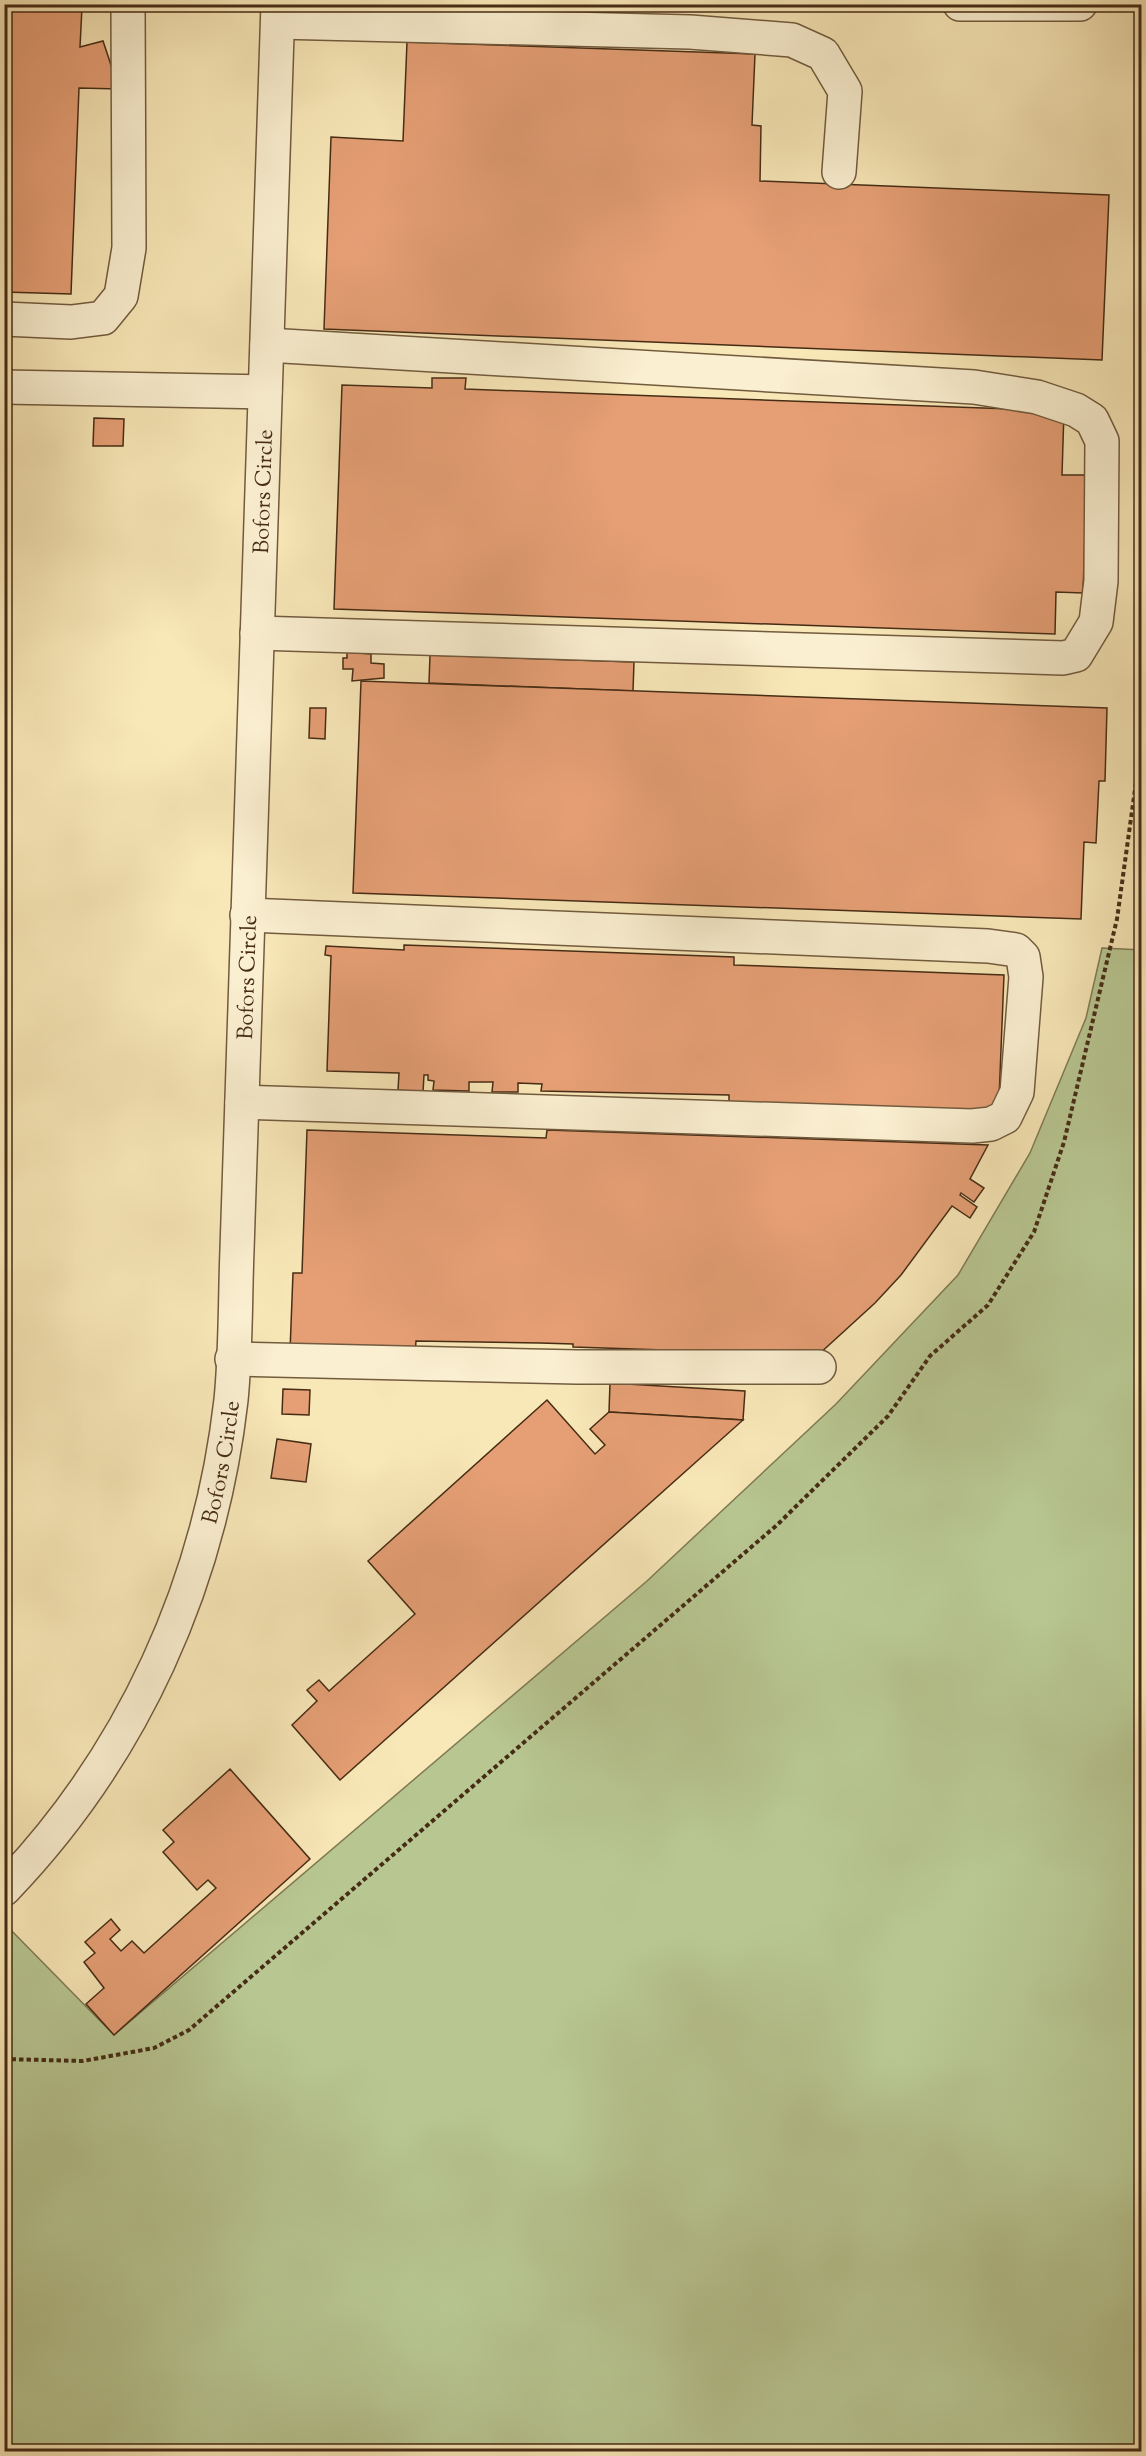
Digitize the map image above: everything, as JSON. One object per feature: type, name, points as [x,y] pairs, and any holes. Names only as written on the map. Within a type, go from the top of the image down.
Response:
[{"type":"street","points":[[4,319],[71,322],[104,318],[121,296],[129,248],[128,4]]},
{"type":"street","points":[[960,4],[1080,4]]},
{"type":"street","points":[[278,13],[690,32],[792,40],[823,54],[845,91],[839,171]]},
{"type":"street","name":"Bofors Circle","points":[[4,1889],[73,1810],[128,1726],[166,1650],[192,1581],[207,1531],[222,1464],[231,1398],[278,13]]},
{"type":"street","points":[[257,633],[1063,658],[1076,655],[1096,622],[1101,581],[1102,441],[1092,420],[1076,410],[1037,396],[974,387],[267,345]]},
{"type":"street","points":[[4,387],[265,392]]},
{"type":"street","points":[[242,1102],[972,1126],[991,1124],[1005,1117],[1017,1092],[1026,977],[1023,957],[1016,950],[988,946],[248,915]]},
{"type":"street","points":[[232,1359],[577,1367],[819,1367]]},
{"type":"path","points":[[4,2059],[83,2061],[154,2048],[189,2030],[777,1525],[888,1416],[930,1356],[988,1305],[1034,1232],[1064,1142],[1117,919],[1138,768]]},
{"type":"green space","points":[[1102,948],[1142,950],[1141,2451],[5,2451],[5,1924],[114,2035],[647,1581],[836,1404],[958,1275],[1030,1153],[1086,1018]]},
{"type":"building","points":[[4,4],[82,7],[80,47],[103,41],[119,89],[79,88],[71,294],[4,292]]},
{"type":"building","points":[[407,42],[755,54],[752,125],[761,126],[760,181],[1109,195],[1102,360],[324,329],[331,137],[403,141]]},
{"type":"building","points":[[432,378],[466,378],[465,389],[1064,411],[1062,475],[1087,475],[1083,593],[1056,592],[1055,634],[334,609],[342,385],[432,388]]},
{"type":"building","points":[[94,418],[124,419],[123,446],[93,446]]},
{"type":"building","points":[[347,652],[371,654],[371,663],[384,664],[384,678],[352,681],[353,669],[343,669],[343,658],[347,658]]},
{"type":"building","points":[[430,655],[634,662],[633,691],[429,683]]},
{"type":"building","points":[[361,681],[1107,708],[1105,781],[1099,781],[1096,843],[1084,842],[1081,919],[353,893]]},
{"type":"building","points":[[310,708],[326,708],[325,739],[309,738]]},
{"type":"building","points":[[404,945],[734,957],[734,965],[1004,975],[999,1099],[987,1115],[729,1105],[729,1095],[541,1091],[542,1084],[518,1083],[518,1092],[492,1092],[493,1082],[469,1082],[469,1091],[433,1090],[434,1081],[428,1080],[428,1075],[424,1075],[423,1092],[398,1090],[399,1073],[327,1071],[331,956],[325,955],[326,946],[404,950]]},
{"type":"building","points":[[307,1130],[546,1138],[547,1130],[988,1145],[970,1179],[984,1188],[974,1202],[961,1193],[960,1195],[977,1207],[970,1218],[952,1206],[901,1275],[875,1303],[818,1355],[573,1347],[573,1344],[416,1341],[415,1355],[290,1351],[293,1273],[302,1273]]},
{"type":"building","points":[[610,1383],[745,1391],[743,1420],[609,1412]]},
{"type":"building","points":[[283,1389],[310,1390],[309,1415],[282,1414]]},
{"type":"building","points":[[547,1400],[595,1454],[605,1445],[590,1429],[609,1412],[743,1420],[340,1780],[292,1725],[317,1701],[307,1690],[319,1680],[329,1691],[415,1614],[368,1561]]},
{"type":"building","points":[[277,1439],[311,1444],[306,1482],[271,1478]]},
{"type":"building","points":[[230,1769],[310,1859],[114,2035],[86,2004],[104,1988],[84,1962],[95,1953],[85,1942],[111,1919],[120,1930],[110,1939],[121,1951],[132,1941],[144,1953],[216,1888],[208,1880],[197,1890],[163,1852],[174,1842],[163,1830]]}]
